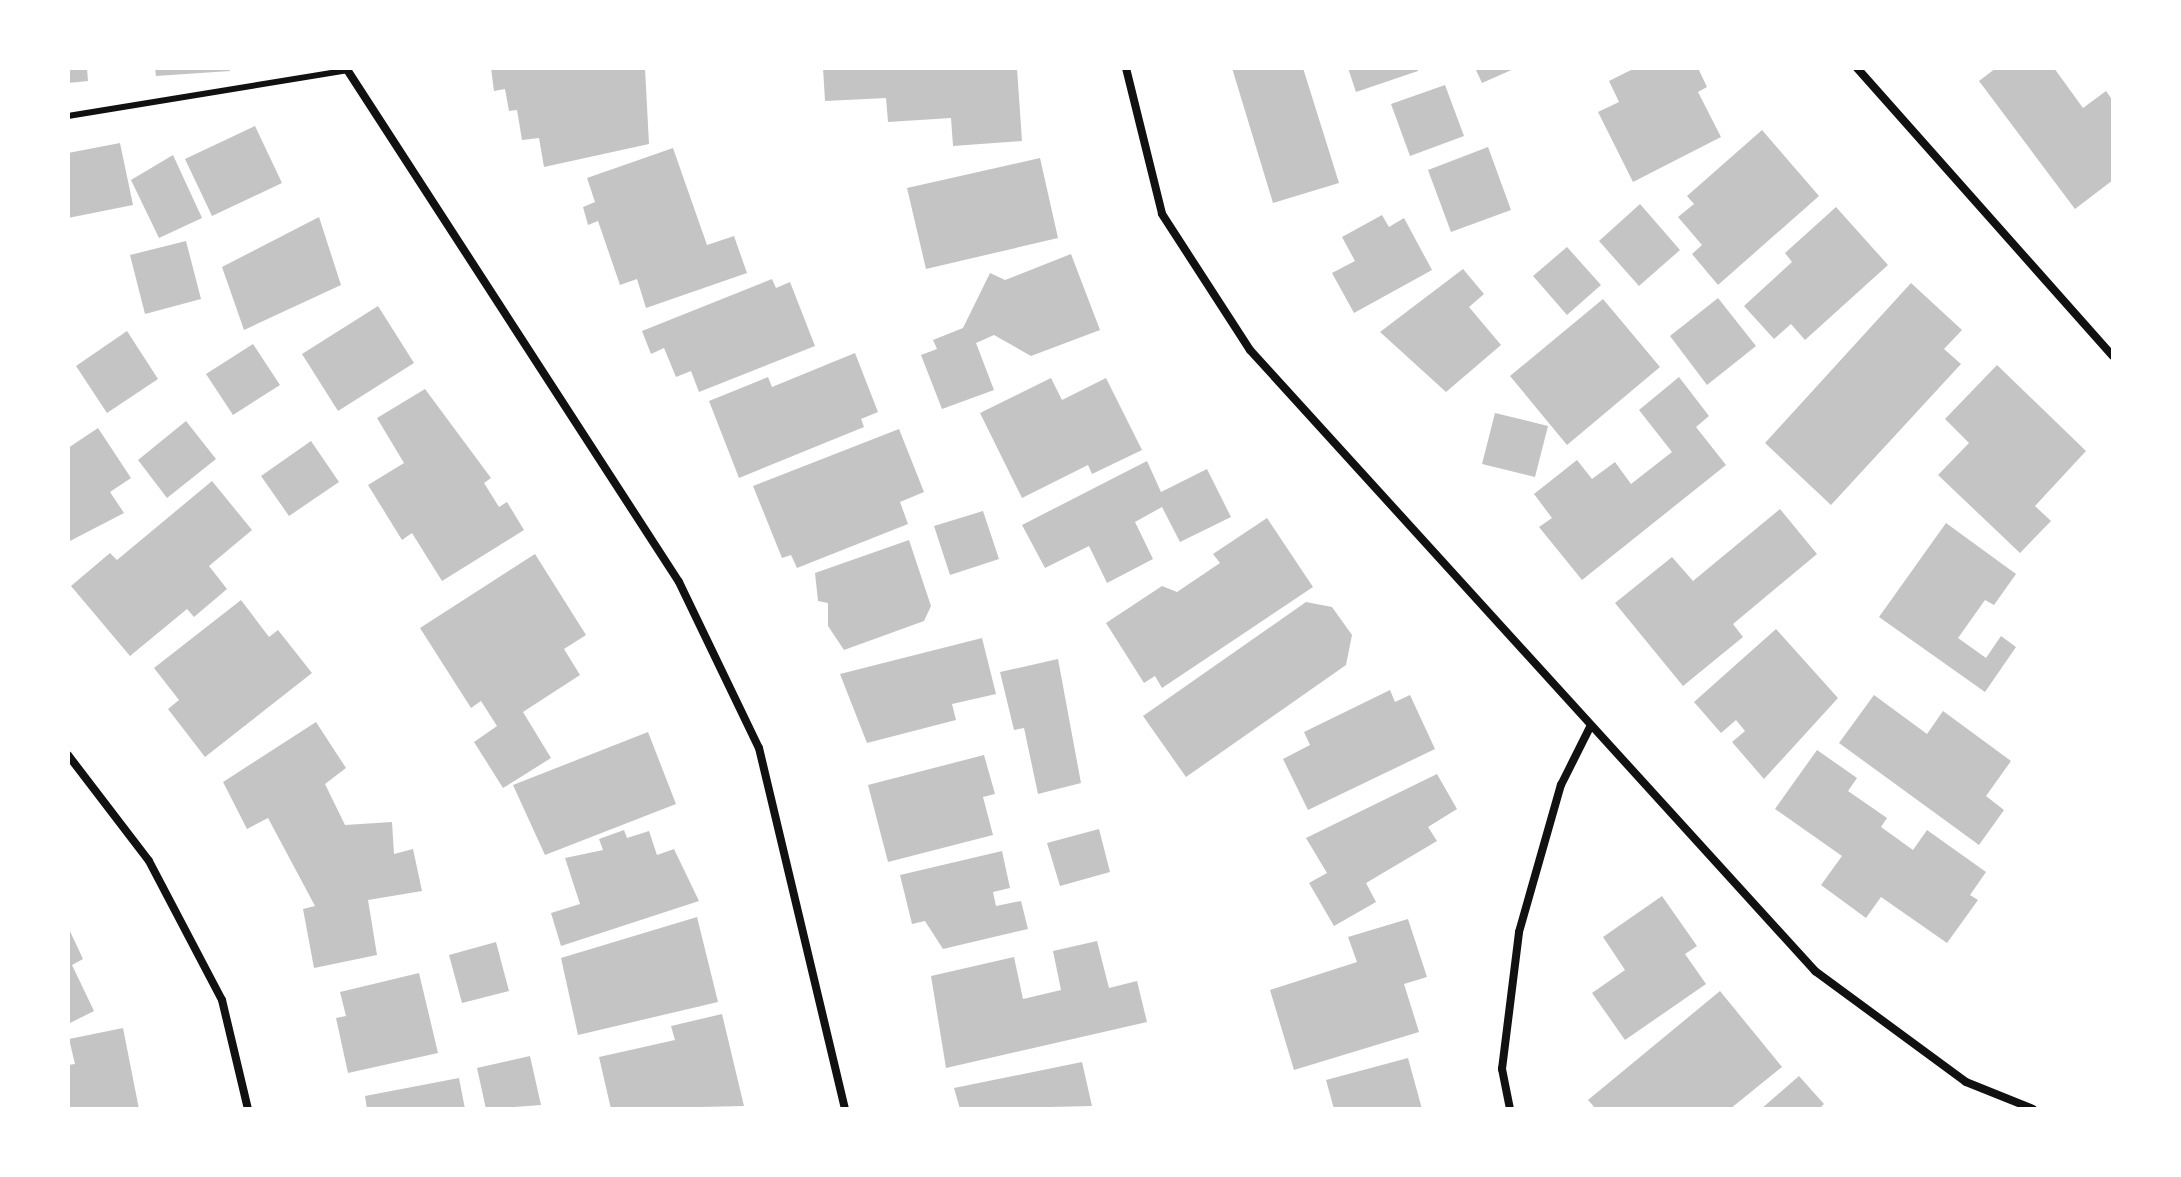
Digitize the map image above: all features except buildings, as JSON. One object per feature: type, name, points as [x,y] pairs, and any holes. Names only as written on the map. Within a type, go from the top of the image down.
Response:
[{"type":"street","points":[[1126,68],[1162,214],[1250,350],[1815,971],[1966,1082],[2033,1109]]},
{"type":"street","points":[[1857,68],[2113,356]]},
{"type":"street","points":[[347,69],[679,582],[759,748],[845,1109]]},
{"type":"street","points":[[1510,1109],[1502,1069],[1519,932],[1561,785],[1590,727]]},
{"type":"street","points":[[68,755],[149,861],[222,1000],[248,1109]]},
{"type":"lane","points":[[68,116],[347,69]]}]
